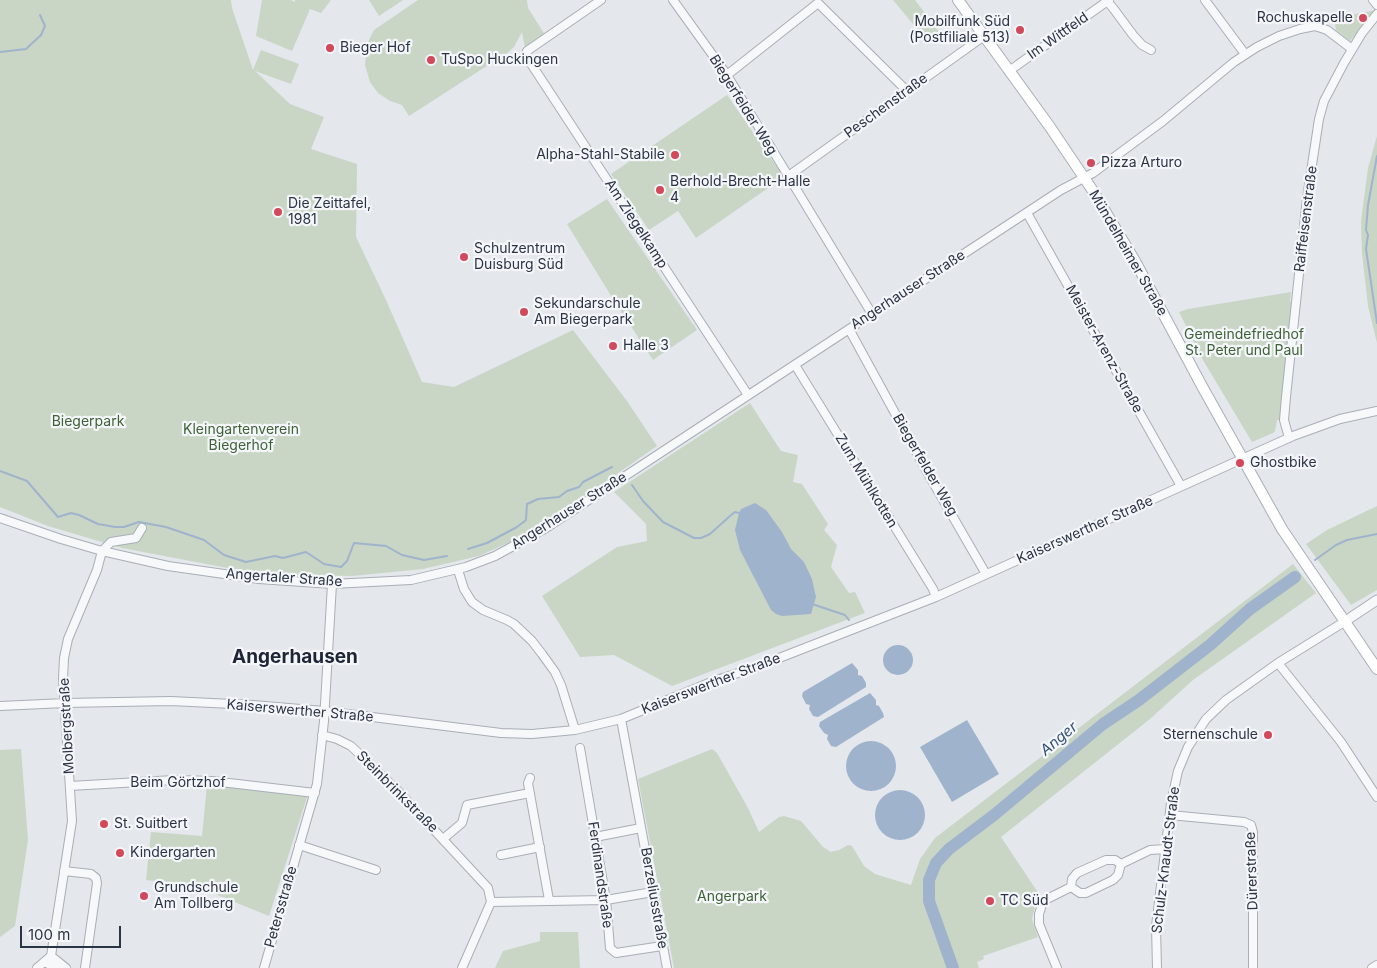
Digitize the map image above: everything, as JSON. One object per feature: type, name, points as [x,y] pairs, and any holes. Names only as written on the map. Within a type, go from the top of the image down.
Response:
[{"type":"main road","name":"Mündelheimer Straße","points":[[958,0],[1084,177],[1123,239],[1282,529],[1377,669]]},
{"type":"street","name":"Am Ziegelkamp","points":[[601,0],[525,53],[748,395]]},
{"type":"street","name":"Biegerfelder Weg","points":[[673,0],[727,76],[872,314]]},
{"type":"street","name":"Im Wittfeld","points":[[1010,71],[1107,0],[1133,35],[1142,45],[1151,50]]},
{"type":"street","points":[[1205,0],[1245,54]]},
{"type":"street","points":[[1373,0],[1377,4]]},
{"type":"street","points":[[727,76],[817,2],[906,91]]},
{"type":"street","name":"Raiffeisenstraße","points":[[1289,438],[1284,413],[1307,198],[1316,137],[1324,101],[1352,49],[1377,14]]},
{"type":"street","name":"Angerhauser Straße","points":[[458,570],[496,556],[546,528],[1072,183],[1104,165],[1163,121],[1245,54],[1280,36],[1315,26],[1327,30],[1352,49]]},
{"type":"street","name":"Peschenstraße","points":[[787,177],[984,36]]},
{"type":"street","name":"Meister-Arenz-Straße","points":[[1026,213],[1181,486]]},
{"type":"street","name":"Biegerfelder Weg","points":[[849,329],[926,470],[986,574]]},
{"type":"street","name":"Zum Mühlkotten","points":[[795,365],[933,589],[936,597]]},
{"type":"street","name":"Kaiserswerther Straße","points":[[0,706],[171,702],[253,705],[324,711],[501,733],[532,734],[576,730],[621,719],[714,681],[756,667],[936,597],[1289,438],[1340,419],[1377,411]]},
{"type":"street","name":"Angertaler Straße","points":[[0,518],[61,540],[102,551],[168,566],[259,579],[332,584],[411,580],[458,570]]},
{"type":"street","points":[[102,551],[111,542],[136,538],[142,528]]},
{"type":"street","name":"Molbergstraße","points":[[48,959],[72,821],[64,658],[68,640],[97,570],[102,551]]},
{"type":"street","points":[[458,570],[464,589],[472,602],[483,610],[507,620],[532,641],[542,654],[555,672],[561,685],[576,730]]},
{"type":"street","name":"Petersstraße","points":[[264,968],[315,793],[324,711],[332,584]]},
{"type":"street","points":[[1344,622],[1377,600]]},
{"type":"street","name":"Schulz-Knaudt-Straße","points":[[1157,968],[1156,926],[1170,816],[1180,764],[1188,747],[1199,728],[1226,700],[1278,663],[1344,622]]},
{"type":"street","points":[[1278,663],[1341,742],[1377,797]]},
{"type":"street","name":"Berzeliusstraße","points":[[621,719],[667,968]]},
{"type":"street","name":"Steinbrinkstraße","points":[[322,735],[337,739],[351,746],[396,789],[488,888],[491,902]]},
{"type":"street","name":"Ferdinandstraße","points":[[580,748],[606,900],[610,948],[616,953],[662,946]]},
{"type":"street","points":[[530,778],[528,784],[549,900]]},
{"type":"street","name":"Beim Görtzhof","points":[[70,786],[174,780],[212,780],[315,793]]},
{"type":"street","name":"Steinbrinkstraße","points":[[443,839],[462,823],[468,806],[530,793]]},
{"type":"street","name":"Dürerstraße","points":[[1170,816],[1244,822],[1251,825],[1253,832],[1253,968]]},
{"type":"street","name":"Berzeliusstraße","points":[[596,837],[641,828]]},
{"type":"street","points":[[299,845],[376,870]]},
{"type":"street","points":[[501,855],[540,847]]},
{"type":"street","points":[[1071,887],[1075,891],[1086,893],[1113,880],[1118,875],[1121,864],[1150,850],[1166,849]]},
{"type":"street","points":[[1071,887],[1072,879],[1078,873],[1106,860],[1115,860],[1121,864]]},
{"type":"street","points":[[64,871],[91,874],[96,878],[97,883],[85,968]]},
{"type":"street","points":[[1057,968],[1039,924],[1039,914],[1042,905],[1047,899],[1071,887]]},
{"type":"street","points":[[462,968],[491,902],[606,900],[653,892]]},
{"type":"street","points":[[37,968],[48,959]]},
{"type":"street","points":[[48,959],[55,968]]},
{"type":"street","points":[[48,959],[66,968]]},
{"type":"street","points":[[1372,968],[1377,965]]},
{"type":"green space","name":"Biegerpark","points":[[0,0],[231,0],[253,70],[261,50],[299,64],[291,84],[255,71],[290,104],[324,117],[311,149],[357,164],[356,237],[422,382],[454,387],[573,330],[627,401],[657,446],[540,524],[510,542],[479,556],[423,569],[352,576],[292,575],[238,570],[122,548],[48,526],[0,507]]},
{"type":"green space","points":[[262,0],[291,0],[295,2],[295,0],[331,0],[321,13],[310,9],[292,51],[256,36]]},
{"type":"green space","points":[[369,0],[403,0],[379,16]]},
{"type":"green space","name":"TuSpo Huckingen","points":[[418,0],[527,0],[528,8],[545,35],[525,48],[522,32],[514,47],[507,53],[409,116],[402,105],[390,101],[378,93],[370,82],[365,65],[367,44],[374,30]]},
{"type":"green space","points":[[893,0],[915,0],[940,33],[928,42]]},
{"type":"green space","points":[[1377,10],[1350,41],[1336,30],[1334,18]]},
{"type":"green space","points":[[727,95],[784,177],[696,238],[678,211],[649,230],[611,174]]},
{"type":"green space","points":[[1377,136],[1377,343],[1368,306],[1362,254],[1361,221],[1368,168]]},
{"type":"green space","points":[[607,199],[697,330],[653,360],[567,224]]},
{"type":"green space","name":"Gemeindefriedhof St. Peter und Paul","points":[[1291,292],[1290,302],[1293,302],[1280,420],[1277,420],[1273,433],[1252,442],[1203,360],[1179,312]]},
{"type":"green space","points":[[750,403],[781,451],[798,455],[793,482],[802,484],[828,524],[824,530],[837,545],[831,567],[849,593],[855,592],[865,613],[672,686],[614,655],[580,657],[542,596],[617,547],[647,541],[646,524],[614,492]]},
{"type":"green space","points":[[1377,506],[1377,590],[1351,605],[1306,544],[1327,530]]},
{"type":"green space","name":"Angerpark","points":[[1293,564],[1316,593],[1193,680],[1150,719],[1001,837],[1041,897],[1035,906],[1032,919],[1038,937],[983,956],[984,959],[977,962],[979,968],[674,968],[638,779],[712,749],[717,753],[748,808],[759,832],[779,817],[784,816],[801,821],[823,847],[831,852],[848,845],[852,846],[864,866],[875,874],[911,885],[920,859],[935,838]]},
{"type":"green space","points":[[21,749],[28,840],[15,926],[0,937],[0,750]]},
{"type":"green space","points":[[207,785],[308,794],[269,916],[193,885],[146,880],[151,832],[202,836]]},
{"type":"green space","points":[[540,932],[578,932],[580,968],[495,968],[503,951],[540,941]]},
{"type":"water","points":[[755,503],[766,510],[782,532],[791,549],[804,562],[812,579],[816,597],[811,614],[782,616],[771,610],[740,550],[735,530],[739,513],[741,509]]},
{"type":"water","points":[[898,645],[909,649],[913,660],[909,671],[898,675],[887,671],[883,660],[887,649]]},
{"type":"water","points":[[852,663],[858,670],[858,675],[862,676],[866,687],[818,717],[813,716],[809,709],[810,705],[806,704],[802,696],[803,692]]},
{"type":"water","points":[[870,693],[876,700],[876,705],[879,706],[884,717],[836,747],[831,746],[827,739],[828,735],[819,726],[820,722]]},
{"type":"water","points":[[967,720],[999,774],[952,802],[920,747]]},
{"type":"water","points":[[871,741],[880,743],[891,752],[896,766],[894,775],[885,786],[871,791],[862,789],[851,780],[846,766],[848,757],[857,746]]},
{"type":"water","points":[[900,790],[909,792],[920,801],[925,815],[923,824],[914,835],[900,840],[891,838],[880,829],[875,815],[877,806],[886,795]]},
{"type":"waterway","points":[[0,52],[26,49],[41,35],[45,26],[40,15]]},
{"type":"waterway","points":[[1377,156],[1368,205],[1366,230],[1368,235],[1366,249],[1377,323]]},
{"type":"waterway","points":[[468,549],[487,543],[517,527],[526,520],[527,504],[538,499],[559,497],[612,467]]},
{"type":"waterway","points":[[0,471],[27,481],[58,517],[71,513],[98,524],[115,527],[124,527],[139,522],[166,527],[204,540],[224,555],[246,562],[275,556],[283,558],[306,552],[324,564],[341,567],[347,561],[354,543],[386,546],[402,555],[424,560],[447,556]]},
{"type":"waterway","points":[[632,485],[643,501],[663,522],[694,538],[701,538],[710,534],[735,512],[739,513]]},
{"type":"waterway","name":"Anger","points":[[1315,560],[1336,545],[1347,540],[1377,534]]},
{"type":"waterway","name":"Anger","points":[[953,968],[929,901],[929,880],[936,863],[949,849],[994,815],[1103,724],[1139,700],[1210,645],[1250,609],[1295,577]]},
{"type":"waterway","points":[[812,604],[845,615],[849,620]]},
{"type":"place","name":"Rochuskapelle","points":[[1363,18]]},
{"type":"place","name":"Mobilfunk Süd (Postfiliale 513)","points":[[1020,30]]},
{"type":"place","name":"Bieger Hof","points":[[330,48]]},
{"type":"place","name":"TuSpo Huckingen","points":[[431,60]]},
{"type":"place","name":"Alpha-Stahl-Stabile","points":[[675,155]]},
{"type":"place","name":"Pizza Arturo","points":[[1091,163]]},
{"type":"place","name":"Berhold-Brecht-Halle 4","points":[[660,190]]},
{"type":"place","name":"Die Zeittafel, 1981","points":[[278,212]]},
{"type":"place","name":"Schulzentrum Duisburg Süd","points":[[464,257]]},
{"type":"place","name":"Sekundarschule Am Biegerpark","points":[[524,312]]},
{"type":"place","name":"Halle 3","points":[[613,346]]},
{"type":"place","name":"Ghostbike","points":[[1240,463]]},
{"type":"place","name":"Sternenschule","points":[[1268,735]]},
{"type":"place","name":"St. Suitbert","points":[[104,824]]},
{"type":"place","name":"Kindergarten","points":[[120,853]]},
{"type":"place","name":"Grundschule Am Tollberg","points":[[144,896]]},
{"type":"place","name":"TC Süd","points":[[990,901]]},
{"type":"district","name":"Angerhausen","points":[[295,657]]},
{"type":"park label","name":"Kleingartenverein Biegerhof","points":[[241,438]]}]
